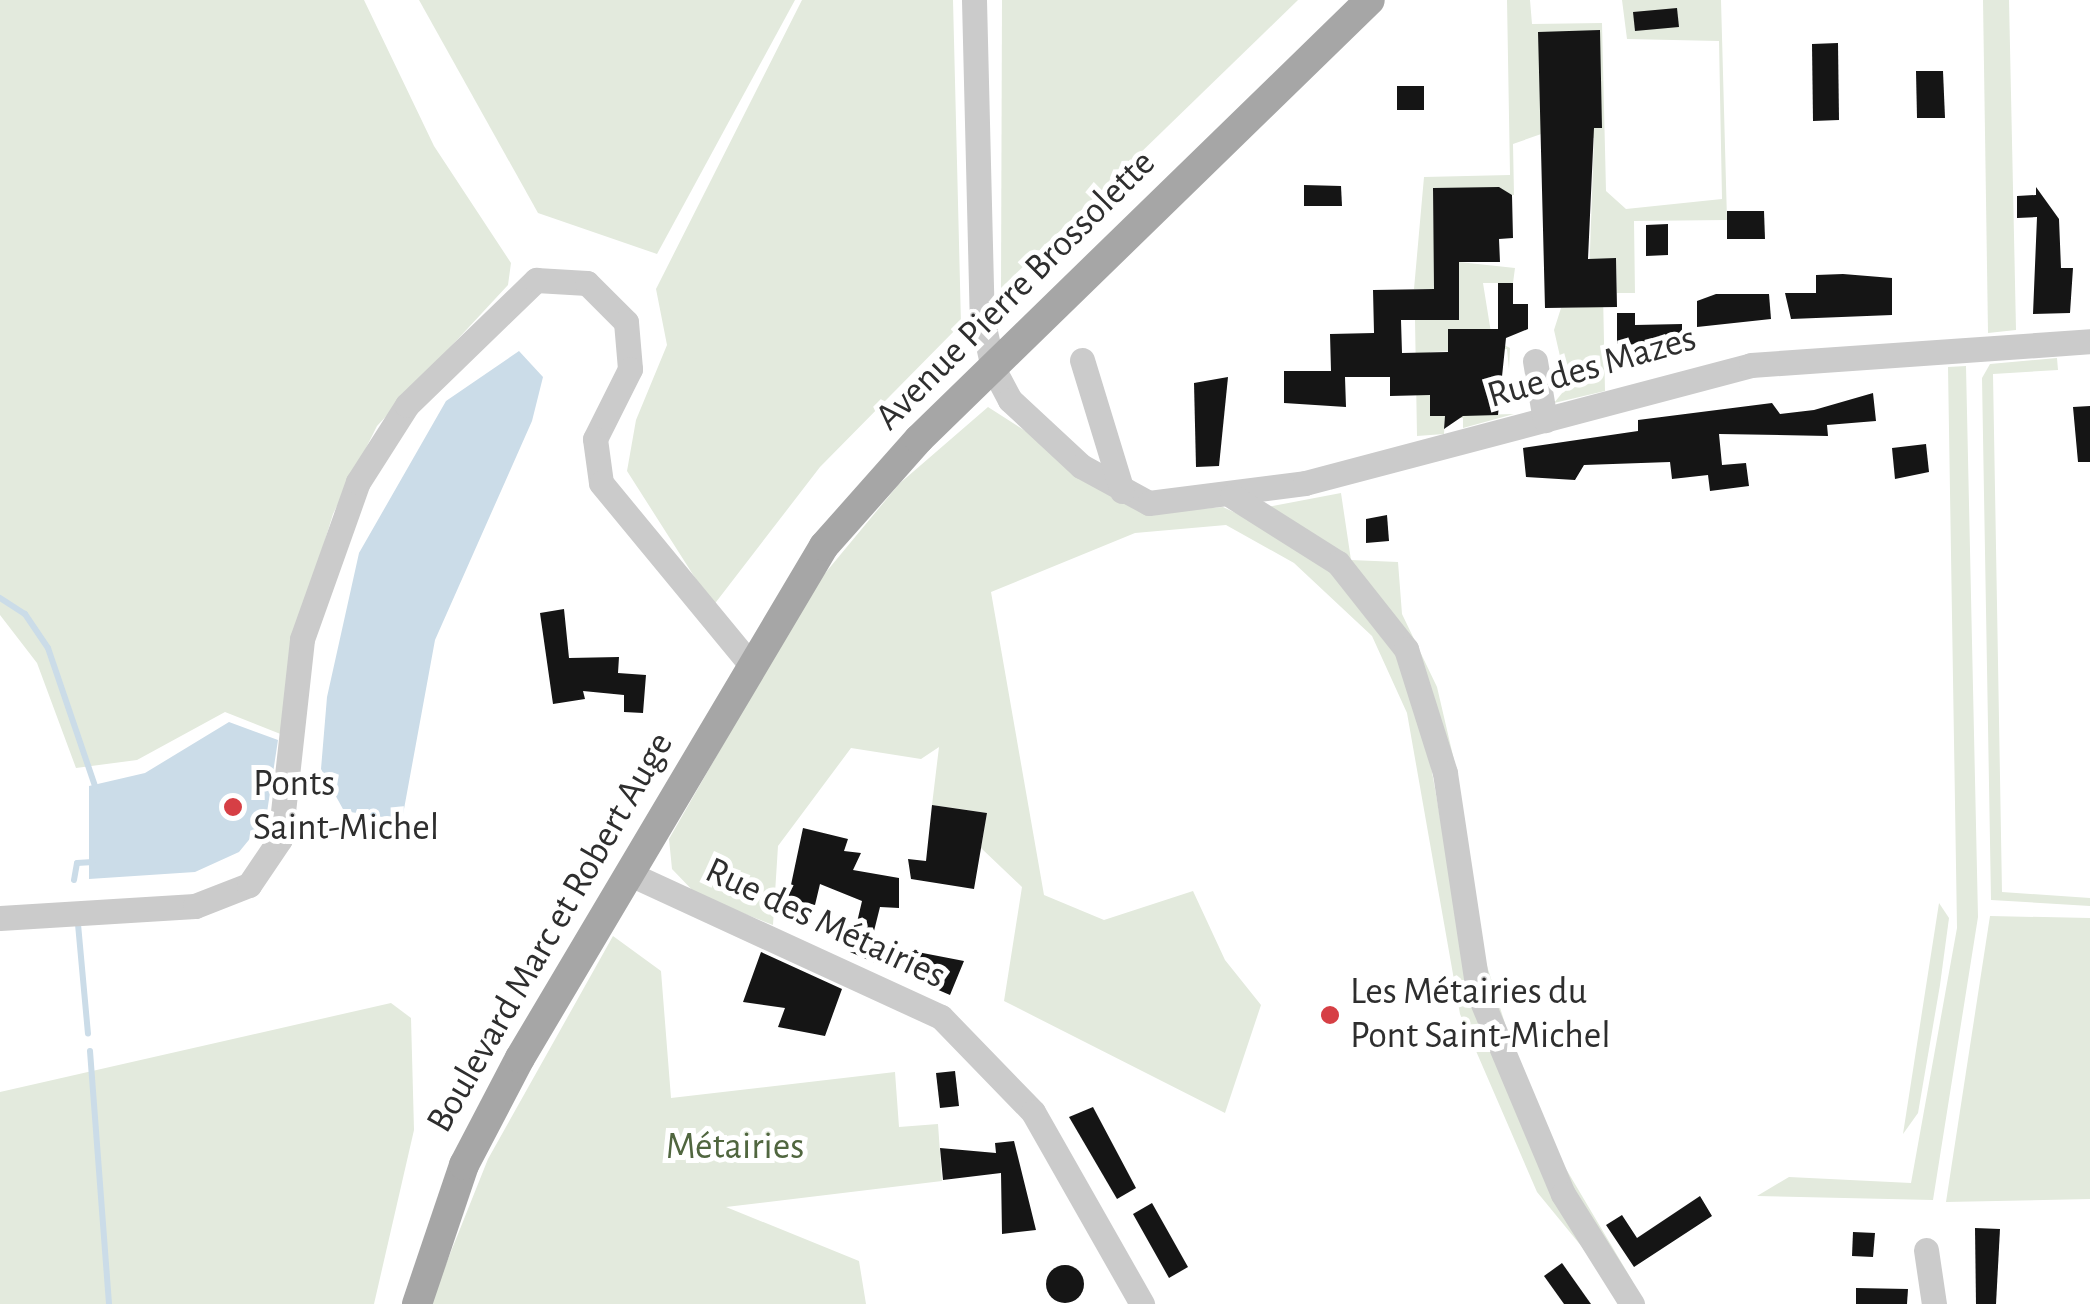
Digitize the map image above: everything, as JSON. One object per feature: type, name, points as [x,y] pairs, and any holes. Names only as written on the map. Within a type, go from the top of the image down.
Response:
[{"type":"main road","name":"Avenue Pierre Brossolette","points":[[751,665],[824,546],[993,368],[1370,0]]},
{"type":"main road","name":"Boulevard Marc et Robert Auge","points":[[417,1304],[464,1165],[751,665]]},
{"type":"street","points":[[974,0],[982,318],[993,368]]},
{"type":"street","points":[[0,918],[195,906],[249,885],[280,839],[302,639],[317,575],[358,482],[406,405],[536,280],[586,283],[626,322],[630,369],[595,440],[601,483],[751,665]]},
{"type":"street","name":"Rue des Mazes","points":[[993,368],[1054,442],[1122,490],[1149,503],[1232,496],[1751,365],[2090,341]]},
{"type":"street","points":[[1082,360],[1122,490]]},
{"type":"street","points":[[1535,362],[1544,420]]},
{"type":"street","points":[[1232,496],[1338,563],[1406,648],[1445,773],[1478,992],[1563,1194],[1632,1304]]},
{"type":"street","name":"Rue des Métairies","points":[[630,874],[879,982],[976,1047],[1033,1112],[1142,1304]]},
{"type":"street","points":[[1926,1250],[1934,1304]]},
{"type":"green space","points":[[0,0],[364,0],[434,146],[511,263],[508,285],[377,426],[333,514],[299,625],[283,735],[225,712],[137,760],[76,768],[37,663],[0,615]]},
{"type":"green space","points":[[419,0],[795,0],[657,254],[538,213]]},
{"type":"green space","points":[[802,0],[953,0],[961,324],[820,467],[713,606],[627,471],[636,420],[667,345],[656,289]]},
{"type":"green space","points":[[1002,0],[1298,0],[1001,288]]},
{"type":"green space","points":[[1507,0],[1530,0],[1532,24],[1602,23],[1606,191],[1626,209],[1722,199],[1719,41],[1627,39],[1622,0],[1721,0],[1727,220],[1634,221],[1635,293],[1617,293],[1616,259],[1603,293],[1605,391],[1554,403],[1567,387],[1554,330],[1561,308],[1588,307],[1594,138],[1541,140],[1544,133],[1513,144],[1514,195],[1433,188],[1435,289],[1414,289],[1424,177],[1510,175]]},
{"type":"green space","points":[[1983,0],[2009,0],[2016,330],[1988,333]]},
{"type":"green space","points":[[1459,262],[1515,268],[1513,283],[1483,283],[1492,339],[1510,348],[1509,369],[1507,349],[1430,352],[1431,416],[1514,414],[1463,428],[1463,418],[1445,418],[1444,434],[1417,436],[1415,320],[1452,319]]},
{"type":"green space","points":[[2057,358],[2058,370],[1993,374],[2002,892],[2090,898],[2090,906],[1991,900],[1982,378],[1990,364]]},
{"type":"green space","points":[[1966,366],[1978,917],[1933,1200],[1757,1196],[1789,1177],[1911,1183],[1957,928],[1948,367]]},
{"type":"green space","points":[[988,407],[1153,513],[1223,507],[1312,549],[1416,681],[1462,942],[1605,1275],[1537,1192],[1460,1014],[1407,713],[1372,636],[1294,563],[1226,525],[1135,533],[991,592],[1044,895],[1104,920],[1193,891],[1225,960],[1261,1005],[1225,1113],[1004,1001],[1022,887],[981,848],[987,813],[932,805],[939,747],[921,759],[851,748],[778,846],[773,925],[697,895],[672,869],[669,839],[812,589],[899,484]]},
{"type":"green space","points":[[1341,493],[1351,560],[1398,562],[1402,614],[1437,687],[1454,760],[1483,953],[1512,1046],[1556,1152],[1633,1282],[1597,1243],[1496,1025],[1400,630],[1262,508]]},
{"type":"green space","points":[[1939,903],[1949,918],[1940,985],[1918,1113],[1903,1134]]},
{"type":"green space","points":[[1990,916],[2090,918],[2090,1199],[1946,1202]]},
{"type":"green space","name":"Métairies","points":[[613,936],[661,971],[671,1098],[895,1072],[899,1127],[938,1124],[942,1181],[726,1207],[859,1261],[866,1304],[430,1304],[488,1159]]},
{"type":"green space","points":[[391,1003],[411,1018],[414,1130],[374,1304],[0,1304],[0,1092]]},
{"type":"water","points":[[519,351],[543,377],[532,421],[435,640],[402,820],[344,811],[321,769],[327,697],[359,553],[446,401]]},
{"type":"water","points":[[229,722],[278,740],[266,819],[239,852],[195,872],[89,879],[89,786],[145,773]]},
{"type":"building","points":[[1677,8],[1679,27],[1635,31],[1633,12]]},
{"type":"building","points":[[1600,30],[1602,128],[1594,128],[1588,259],[1616,258],[1617,307],[1545,308],[1538,32]]},
{"type":"building","points":[[1838,43],[1839,120],[1813,121],[1812,44]]},
{"type":"building","points":[[1916,71],[1943,71],[1945,118],[1917,118]]},
{"type":"building","points":[[1397,86],[1424,86],[1424,110],[1397,110]]},
{"type":"building","points":[[1304,185],[1341,186],[1342,206],[1304,206]]},
{"type":"building","points":[[1499,187],[1512,195],[1513,238],[1499,239],[1500,262],[1459,262],[1459,320],[1401,320],[1402,353],[1448,352],[1448,329],[1498,329],[1498,283],[1513,283],[1513,304],[1528,304],[1528,329],[1506,338],[1498,415],[1463,416],[1444,429],[1445,416],[1430,416],[1430,395],[1390,396],[1390,377],[1345,377],[1346,407],[1284,403],[1284,371],[1331,371],[1330,334],[1374,333],[1373,290],[1434,289],[1433,188]]},
{"type":"building","points":[[2036,187],[2059,219],[2061,268],[2073,268],[2070,313],[2033,314],[2037,217],[2017,218],[2017,196],[2036,195]]},
{"type":"building","points":[[1727,211],[1764,211],[1765,239],[1727,239]]},
{"type":"building","points":[[1668,224],[1668,255],[1646,256],[1646,225]]},
{"type":"building","points":[[1816,275],[1892,278],[1892,315],[1791,319],[1785,293],[1816,293]]},
{"type":"building","points":[[1716,294],[1769,294],[1771,319],[1697,327],[1697,301]]},
{"type":"building","points":[[1617,313],[1635,313],[1635,325],[1682,324],[1682,346],[1617,344]]},
{"type":"building","points":[[1228,377],[1219,466],[1196,467],[1194,383]]},
{"type":"building","points":[[1873,393],[1876,421],[1827,425],[1828,436],[1719,434],[1722,465],[1746,463],[1749,486],[1710,491],[1708,475],[1672,479],[1670,462],[1584,465],[1575,480],[1526,477],[1523,448],[1638,431],[1638,420],[1772,403],[1780,414],[1814,410]]},
{"type":"building","points":[[2090,406],[2090,462],[2078,462],[2073,407]]},
{"type":"building","points":[[1926,444],[1929,472],[1895,479],[1892,448]]},
{"type":"building","points":[[1387,515],[1389,541],[1366,543],[1366,519]]},
{"type":"building","points":[[564,609],[569,658],[619,657],[618,673],[646,675],[643,713],[624,712],[624,695],[583,691],[585,699],[553,704],[540,613]]},
{"type":"building","points":[[932,805],[987,813],[974,889],[911,879],[908,859],[926,861]]},
{"type":"building","points":[[803,828],[848,839],[844,851],[861,853],[853,870],[899,878],[899,908],[880,907],[871,943],[964,961],[950,995],[850,952],[862,901],[820,884],[815,905],[788,899]]},
{"type":"building","points":[[761,952],[842,989],[825,1036],[778,1027],[785,1008],[743,1002]]},
{"type":"building","points":[[955,1071],[959,1106],[940,1108],[936,1073]]},
{"type":"building","points":[[1093,1107],[1136,1188],[1117,1199],[1069,1117]]},
{"type":"building","points":[[1014,1141],[1036,1230],[1002,1234],[1001,1173],[943,1180],[940,1148],[996,1153],[995,1143]]},
{"type":"building","points":[[1700,1196],[1712,1216],[1634,1267],[1606,1225],[1622,1215],[1637,1238]]},
{"type":"building","points":[[1152,1203],[1188,1267],[1169,1278],[1133,1214]]},
{"type":"building","points":[[1975,1228],[2000,1229],[1996,1304],[1976,1304]]},
{"type":"building","points":[[1853,1232],[1875,1233],[1873,1257],[1852,1256]]},
{"type":"building","points":[[1562,1263],[1591,1304],[1564,1304],[1544,1276]]},
{"type":"building","points":[[1065,1265],[1079,1270],[1084,1284],[1079,1298],[1065,1303],[1051,1298],[1046,1284],[1051,1270]]},
{"type":"building","points":[[1856,1288],[1908,1289],[1907,1304],[1856,1304]]},
{"type":"waterway","points":[[0,598],[25,614],[48,648],[96,789]]},
{"type":"waterway","points":[[74,880],[77,863],[93,862]]},
{"type":"waterway","points":[[78,924],[88,1034]]},
{"type":"waterway","points":[[90,1051],[109,1304]]},
{"type":"place","name":"Ponts Saint-Michel","points":[[233,807]]},
{"type":"place","name":"Les Métairies du Pont Saint-Michel","points":[[1330,1015]]}]
